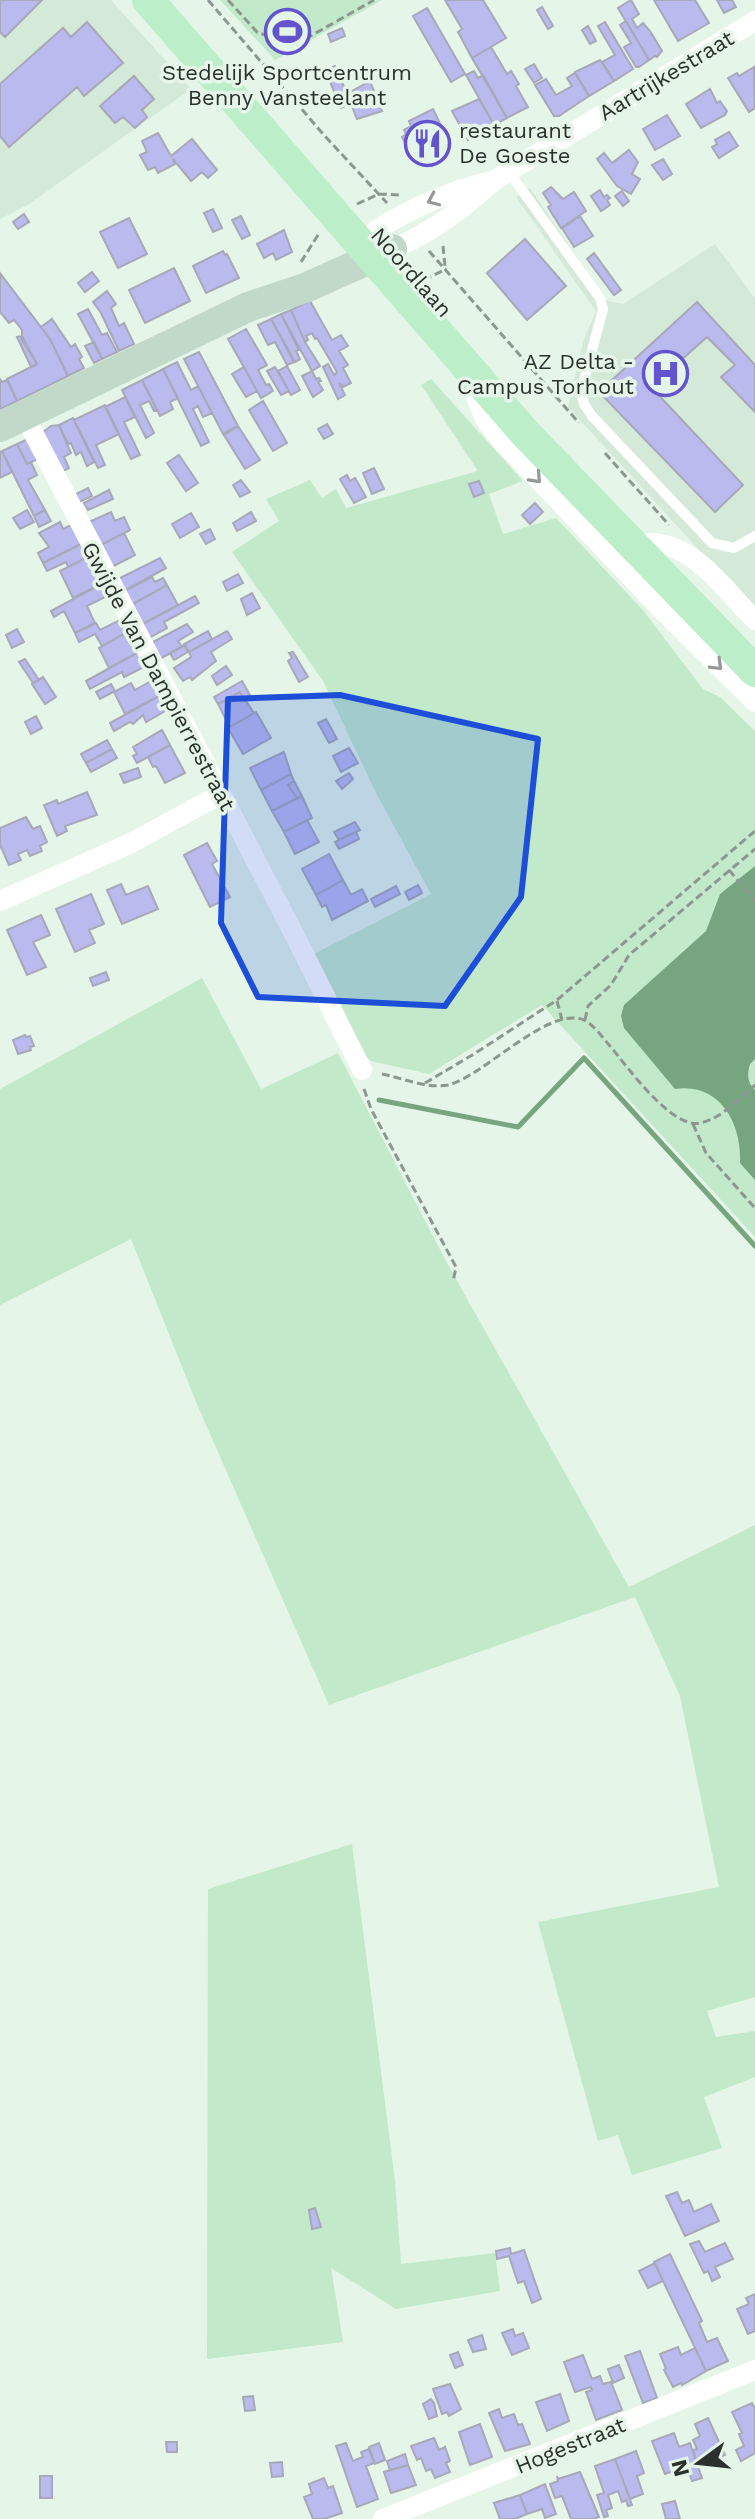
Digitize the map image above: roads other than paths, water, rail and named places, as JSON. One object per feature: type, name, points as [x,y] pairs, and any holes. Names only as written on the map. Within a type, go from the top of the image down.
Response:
[{"type":"main road","name":"Noordlaan","points":[[148,0],[649,543],[755,651]]},
{"type":"main road","name":"Noordlaan","points":[[176,0],[374,244],[457,356],[554,464],[755,671]]},
{"type":"street","name":"Noordlaan","points":[[130,0],[172,47],[199,58]]},
{"type":"street","name":"Aartrijkestraat","points":[[248,307],[273,287],[374,244],[418,238],[502,176],[755,21]]},
{"type":"street","name":"Aartrijkestraat","points":[[12,421],[248,307],[305,288],[374,244],[437,198],[502,176]]},
{"type":"street","name":"Noordlaan","points":[[457,356],[491,428],[676,624],[755,702]]},
{"type":"street","name":"Gwijde Van Dampierrestraat","points":[[12,421],[221,794],[362,1070]]},
{"type":"street","points":[[649,543],[674,547],[689,554],[755,620]]},
{"type":"street","points":[[0,901],[131,843],[221,794]]},
{"type":"street","name":"Hogestraat","points":[[383,2519],[755,2370]]},
{"type":"lane","points":[[502,176],[600,298],[603,309],[581,392],[592,416],[712,543],[734,548],[755,536]]},
{"type":"waterway","points":[[379,1100],[518,1127],[584,1058],[755,1246]]},
{"type":"place","name":"Stedelijk Sportcentrum Benny Vansteelant","points":[[287,31]]},
{"type":"place","name":"restaurant De Goeste","points":[[428,143]]},
{"type":"place","name":"AZ Delta - Campus Torhout","points":[[665,374]]}]
